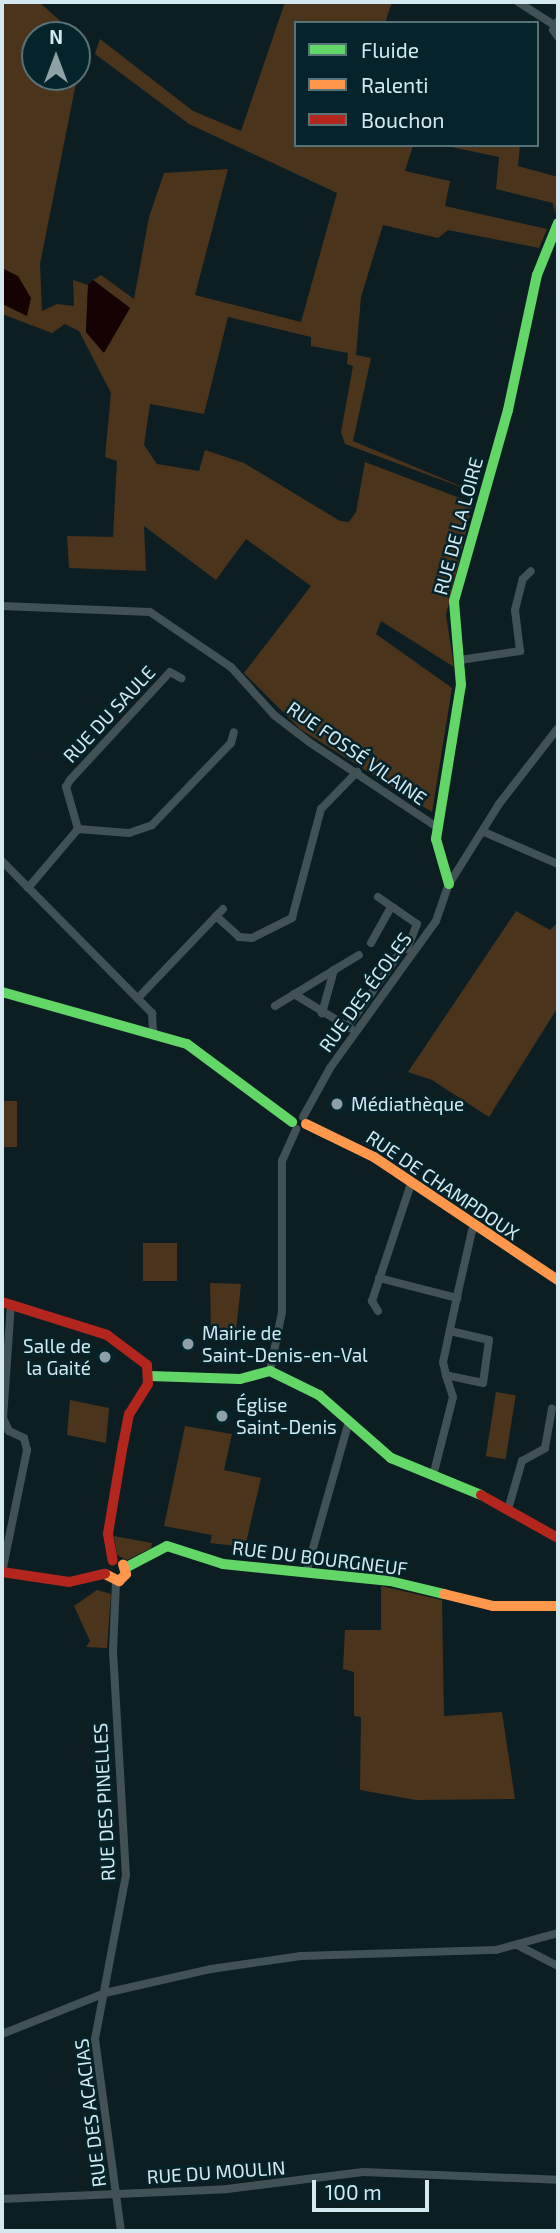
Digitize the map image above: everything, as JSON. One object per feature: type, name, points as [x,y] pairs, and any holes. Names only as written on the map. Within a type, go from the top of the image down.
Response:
[{"type":"street","points":[[518,2],[556,23],[558,37]]},
{"type":"street","name":"RUE DE LA LOIRE","points":[[449,884],[439,865],[437,827],[459,703],[460,660],[456,592],[508,410],[537,275],[558,223]]},
{"type":"street","points":[[460,660],[520,651],[514,610],[523,579],[531,571]]},
{"type":"street","name":"RUE FOSSÉ VILAINE","points":[[2,606],[150,612],[231,667],[274,715],[437,827]]},
{"type":"street","name":"RUE DU SAULE","points":[[78,829],[66,787],[70,779],[170,672],[181,678]]},
{"type":"street","name":"RUE DES ÉCOLES","points":[[270,1371],[282,1312],[282,1161],[299,1123],[352,1029],[412,953],[446,903],[449,884],[558,728]]},
{"type":"street","points":[[28,888],[78,829],[129,833],[152,825],[231,743],[234,732]]},
{"type":"street","points":[[216,916],[239,937],[252,938],[292,918],[321,808],[357,772]]},
{"type":"street","points":[[484,832],[558,864]]},
{"type":"street","points":[[2,861],[154,1016],[153,1032]]},
{"type":"street","points":[[294,994],[321,1013],[352,1029],[417,924],[378,897]]},
{"type":"street","points":[[371,943],[390,907]]},
{"type":"street","points":[[138,998],[223,909]]},
{"type":"street","points":[[404,947],[412,953]]},
{"type":"street","points":[[275,1006],[359,955]]},
{"type":"street","points":[[321,1013],[334,970]]},
{"type":"street","name":"RUE DE CHAMPDOUX","points":[[2,992],[153,1032],[211,1058],[299,1123],[356,1146],[474,1228],[558,1280]]},
{"type":"street","points":[[378,1311],[373,1301],[411,1184]]},
{"type":"street","points":[[433,1476],[453,1397],[443,1362],[474,1228]]},
{"type":"street","points":[[379,1278],[457,1298]]},
{"type":"street","points":[[7,1303],[119,1341],[145,1362],[149,1376],[125,1433],[108,1534],[113,1561],[105,1574],[69,1582],[2,1572],[27,1450],[23,1438],[9,1431],[3,1418],[7,1303]]},
{"type":"street","points":[[446,1375],[483,1383],[491,1349],[489,1340],[450,1331]]},
{"type":"street","points":[[149,1376],[240,1379],[270,1371],[319,1395],[391,1458],[509,1507],[558,1538]]},
{"type":"street","points":[[509,1507],[522,1461],[545,1448],[552,1409]]},
{"type":"street","points":[[306,1573],[349,1421]]},
{"type":"street","name":"RUE DU BOURGNEUF","points":[[125,1568],[167,1546],[223,1564],[390,1581],[493,1606],[558,1606]]},
{"type":"street","points":[[105,1574],[116,1582],[125,1568],[113,1561]]},
{"type":"street","name":"RUE DES PINELLES","points":[[105,1993],[126,1875],[114,1662],[116,1582]]},
{"type":"street","points":[[2,2034],[105,1993],[301,1956],[517,1945],[558,1933]]},
{"type":"street","points":[[517,1945],[558,1966]]},
{"type":"street","name":"RUE DES ACACIAS","points":[[105,1993],[96,2039],[121,2231]]},
{"type":"street","name":"RUE DU MOULIN","points":[[2,2199],[257,2187],[363,2172],[558,2180]]},
{"type":"shaded area","points":[[2,2],[39,2],[60,21],[21,21],[21,91],[74,91],[40,264],[42,311],[57,304],[74,306],[73,280],[88,285],[86,332],[103,352],[130,308],[93,280],[101,275],[134,299],[149,217],[164,173],[228,169],[195,295],[301,322],[337,193],[189,124],[95,54],[100,39],[193,111],[241,131],[285,2],[392,2],[386,21],[294,21],[294,147],[412,147],[405,171],[450,181],[445,206],[547,229],[539,248],[448,230],[438,238],[383,225],[361,297],[356,355],[371,358],[353,441],[477,493],[345,444],[341,432],[353,366],[347,364],[348,353],[311,346],[311,337],[228,317],[204,414],[150,404],[144,445],[157,464],[199,471],[205,450],[244,463],[340,521],[349,522],[356,512],[365,462],[473,503],[446,615],[454,667],[381,621],[376,634],[452,688],[432,812],[300,729],[244,673],[311,586],[246,539],[216,580],[144,526],[146,571],[69,568],[67,536],[113,537],[117,461],[105,457],[111,393],[79,331],[65,324],[52,333],[2,314]]},
{"type":"shaded area","points":[[452,147],[520,147],[518,166],[558,177],[555,214],[553,203],[496,189],[499,157]]},
{"type":"shaded area","points":[[2,268],[18,276],[31,298],[27,316],[2,304]]},
{"type":"shaded area","points":[[93,280],[130,308],[104,353],[86,332],[88,285]]},
{"type":"shaded area","points":[[516,911],[550,930],[558,922],[558,1007],[489,1117],[432,1080],[408,1072]]},
{"type":"shaded area","points":[[2,1101],[17,1101],[17,1147],[2,1147]]},
{"type":"shaded area","points":[[143,1243],[177,1243],[177,1281],[143,1281]]},
{"type":"shaded area","points":[[210,1283],[241,1284],[236,1331],[211,1330]]},
{"type":"shaded area","points":[[496,1392],[516,1395],[506,1459],[486,1456]]},
{"type":"shaded area","points":[[70,1400],[109,1408],[106,1443],[67,1435]]},
{"type":"shaded area","points":[[185,1426],[232,1434],[224,1470],[261,1478],[245,1547],[210,1543],[212,1535],[164,1526]]},
{"type":"shaded area","points":[[114,1536],[152,1543],[151,1548],[127,1560],[117,1555]]},
{"type":"shaded area","points":[[381,1586],[442,1600],[444,1716],[502,1712],[515,1799],[416,1800],[360,1790],[361,1717],[354,1716],[354,1672],[343,1669],[345,1630],[381,1630]]},
{"type":"shaded area","points":[[97,1590],[111,1594],[107,1648],[86,1647],[90,1641],[74,1606]]},
{"type":"traffic: fast","points":[[449,884],[436,839],[461,685],[454,601],[508,410],[537,275],[558,223]]},
{"type":"traffic: fast","points":[[2,992],[187,1044],[292,1122]]},
{"type":"traffic: fast","points":[[149,1376],[240,1379],[270,1371],[319,1395],[391,1458],[481,1495]]},
{"type":"traffic: fast","points":[[125,1568],[167,1546],[223,1564],[390,1581],[444,1594]]},
{"type":"traffic: slow","points":[[306,1124],[374,1157],[558,1280]]},
{"type":"traffic: slow","points":[[105,1574],[119,1581],[126,1574],[123,1564]]},
{"type":"traffic: slow","points":[[444,1594],[493,1606],[558,1606]]},
{"type":"traffic: jam","points":[[2,1302],[107,1335],[147,1365],[148,1384],[129,1414],[123,1444],[108,1534],[113,1561]]},
{"type":"traffic: jam","points":[[481,1495],[558,1538]]},
{"type":"traffic: jam","points":[[2,1572],[69,1582],[105,1574]]},
{"type":"place","name":"Médiathèque","points":[[337,1104]]},
{"type":"place","name":"Mairie de Saint-Denis-en-Val","points":[[188,1344]]},
{"type":"place","name":"Salle de la Gaité","points":[[105,1357]]},
{"type":"place","name":"Église Saint-Denis","points":[[222,1416]]}]
